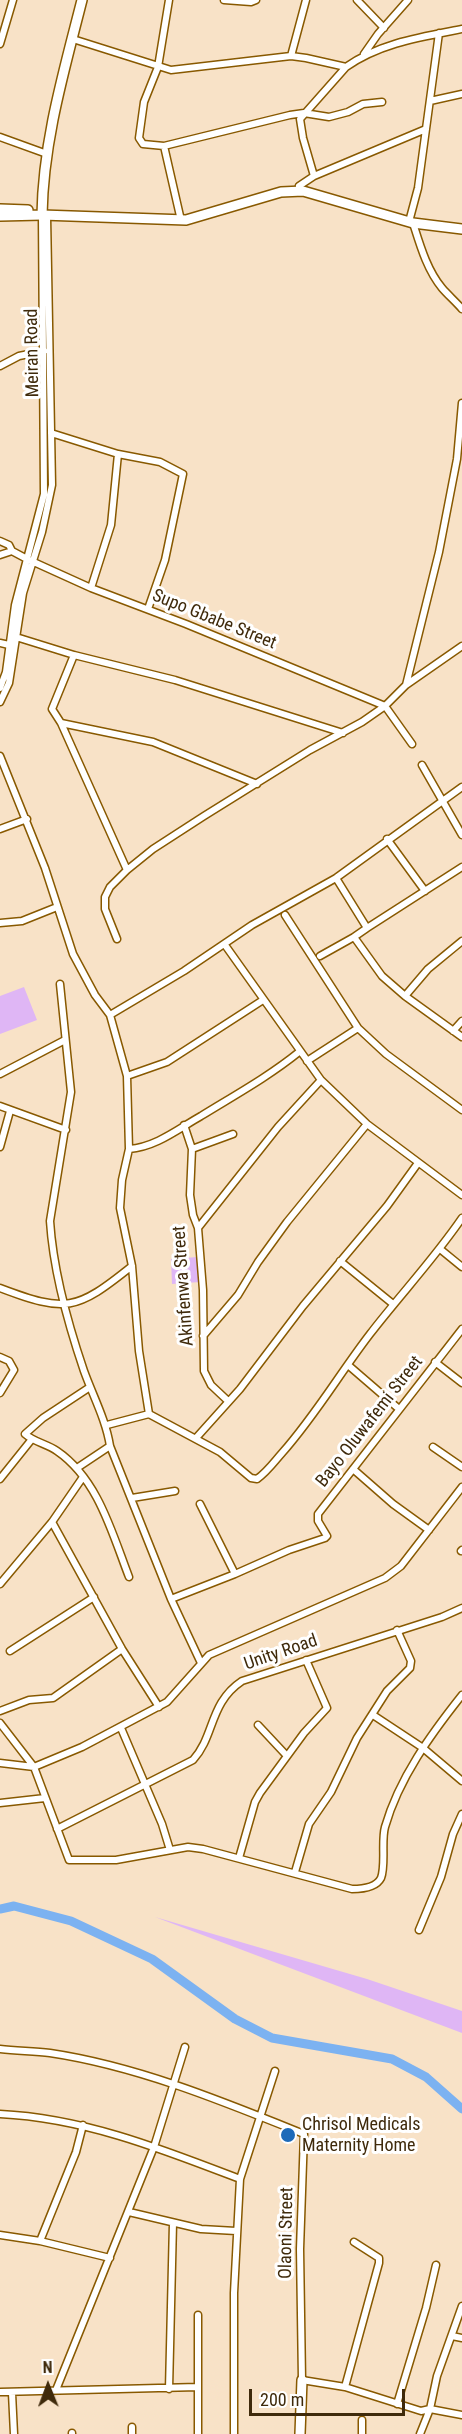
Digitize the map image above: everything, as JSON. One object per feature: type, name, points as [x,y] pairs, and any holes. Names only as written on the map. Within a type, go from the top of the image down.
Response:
[{"type":"main road","name":"Meiran Road","points":[[47,179],[84,0]]},
{"type":"main road","name":"Meiran Road","points":[[45,213],[47,154],[52,122],[84,0]]},
{"type":"main road","points":[[0,216],[45,213],[180,216],[203,212],[268,190],[299,186],[331,192],[412,220],[462,224]]},
{"type":"main road","points":[[0,209],[186,220],[280,192],[303,190],[412,220],[462,229]]},
{"type":"main road","points":[[300,2434],[302,2380]]},
{"type":"street","points":[[0,44],[13,0]]},
{"type":"street","points":[[169,0],[158,67],[144,102],[139,135],[143,144],[164,146],[303,113],[330,117],[348,112],[363,104],[382,102]]},
{"type":"street","points":[[224,0],[251,2],[256,0]]},
{"type":"street","points":[[291,56],[306,0]]},
{"type":"street","points":[[357,0],[384,28]]},
{"type":"street","points":[[314,177],[300,129],[300,118],[346,68],[363,55],[408,0]]},
{"type":"street","points":[[363,55],[396,43],[462,29]]},
{"type":"street","points":[[439,33],[412,220],[432,273],[462,309]]},
{"type":"street","points":[[76,40],[130,55],[158,67],[179,71],[291,56],[346,68]]},
{"type":"street","points":[[430,101],[462,94]]},
{"type":"street","points":[[299,186],[314,177],[426,129]]},
{"type":"street","points":[[0,137],[47,154]]},
{"type":"street","points":[[164,146],[180,216]]},
{"type":"street","name":"Meiran Road","points":[[0,702],[9,683],[23,593],[44,494],[45,213]]},
{"type":"street","name":"Meiran Road","points":[[0,688],[6,672],[15,604],[50,499],[52,474],[45,252]]},
{"type":"street","points":[[0,366],[20,356],[44,351]]},
{"type":"street","points":[[406,685],[439,552],[457,459],[462,403]]},
{"type":"street","points":[[51,432],[118,454],[152,459],[183,474],[165,560],[148,609]]},
{"type":"street","points":[[92,588],[111,525],[118,454]]},
{"type":"street","name":"Supo Gbabe Street","points":[[0,541],[9,545],[12,551],[92,588],[385,706]]},
{"type":"street","points":[[0,555],[12,551]]},
{"type":"street","points":[[16,637],[74,655],[175,680],[343,733]]},
{"type":"street","points":[[0,643],[9,645]]},
{"type":"street","points":[[117,939],[105,909],[105,897],[110,887],[127,870],[153,849],[310,750],[343,733],[385,706],[406,685],[462,646]]},
{"type":"street","points":[[74,655],[52,709],[61,723],[127,870]]},
{"type":"street","points":[[385,706],[412,744]]},
{"type":"street","points":[[61,723],[119,733],[153,742],[256,784]]},
{"type":"street","points":[[1,761],[27,819],[73,954],[95,995],[110,1015],[127,1076],[129,1149],[122,1180],[120,1208],[132,1266],[139,1351],[148,1414]]},
{"type":"street","points":[[422,765],[462,835]]},
{"type":"street","points":[[110,1015],[225,945],[252,925],[336,878],[462,787]]},
{"type":"street","points":[[0,830],[27,819]]},
{"type":"street","points":[[387,839],[424,891]]},
{"type":"street","points":[[320,956],[354,937],[462,867]]},
{"type":"street","points":[[336,878],[368,928]]},
{"type":"street","points":[[0,923],[22,921],[57,907]]},
{"type":"street","points":[[285,915],[358,1028],[386,1054],[462,1109]]},
{"type":"street","points":[[354,937],[382,976],[405,996],[462,1037]]},
{"type":"street","points":[[405,996],[428,969],[462,941]]},
{"type":"street","points":[[225,945],[321,1080],[368,1124],[462,1195]]},
{"type":"street","points":[[60,984],[71,1092],[66,1130],[56,1175],[50,1221],[51,1243],[72,1337],[107,1425],[110,1446],[171,1599],[201,1663]]},
{"type":"street","points":[[127,1076],[167,1062],[263,1000]]},
{"type":"street","points":[[453,1031],[462,1021]]},
{"type":"street","points":[[307,1061],[358,1028]]},
{"type":"street","points":[[0,1074],[65,1040]]},
{"type":"street","points":[[129,1149],[153,1143],[269,1076],[300,1052]]},
{"type":"street","points":[[198,1228],[278,1126],[321,1080]]},
{"type":"street","points":[[0,1106],[66,1130]]},
{"type":"street","points":[[0,1147],[10,1111]]},
{"type":"street","points":[[203,1336],[222,1317],[287,1222],[368,1124]]},
{"type":"street","name":"Akinfenwa Street","points":[[184,1125],[192,1149],[190,1195],[198,1228],[206,1377],[228,1401]]},
{"type":"street","points":[[192,1149],[233,1134]]},
{"type":"street","points":[[196,1438],[240,1389],[310,1297],[387,1206],[418,1163]]},
{"type":"street","points":[[107,1425],[148,1414],[220,1452],[251,1478],[257,1479],[264,1475],[293,1441],[393,1304],[440,1249],[462,1218]]},
{"type":"street","points":[[440,1249],[462,1267]]},
{"type":"street","points":[[340,1262],[393,1304]]},
{"type":"street","points":[[0,1288],[42,1303],[66,1306],[104,1288],[132,1266]]},
{"type":"street","name":"Bayo Oluwafemi Street","points":[[235,1574],[327,1536],[318,1521],[318,1514],[462,1329]]},
{"type":"street","points":[[0,1357],[9,1361],[14,1370],[0,1394]]},
{"type":"street","points":[[435,1362],[462,1383]]},
{"type":"street","points":[[348,1365],[399,1409]]},
{"type":"street","points":[[90,1387],[25,1432],[32,1439],[57,1451],[77,1468],[101,1505],[129,1577]]},
{"type":"street","points":[[0,1479],[32,1439]]},
{"type":"street","points":[[77,1468],[110,1446]]},
{"type":"street","points":[[433,1447],[462,1467]]},
{"type":"street","points":[[353,1469],[393,1504],[429,1530]]},
{"type":"street","points":[[0,1584],[52,1522],[83,1477]]},
{"type":"street","points":[[0,1763],[34,1767],[121,1728],[159,1707],[177,1693],[209,1655],[385,1578],[401,1566],[462,1487]]},
{"type":"street","points":[[132,1497],[175,1491]]},
{"type":"street","points":[[171,1599],[235,1574],[200,1504]]},
{"type":"street","points":[[52,1522],[122,1649],[159,1707]]},
{"type":"street","points":[[10,1651],[94,1597]]},
{"type":"street","name":"Unity Road","points":[[57,1829],[194,1760],[203,1749],[216,1711],[235,1686],[263,1673],[462,1608]]},
{"type":"street","points":[[295,1872],[309,1824],[331,1792],[357,1738],[387,1691],[411,1665],[397,1630]]},
{"type":"street","points":[[0,1711],[29,1700],[53,1698],[122,1649]]},
{"type":"street","points":[[239,1858],[255,1802],[287,1756],[327,1708],[306,1660]]},
{"type":"street","points":[[0,1723],[34,1767],[69,1860],[116,1860],[170,1850],[203,1849],[352,1889],[375,1884],[381,1878],[384,1830],[394,1801],[423,1748],[462,1695]]},
{"type":"street","points":[[373,1715],[423,1748],[462,1780]]},
{"type":"street","points":[[258,1725],[287,1756]]},
{"type":"street","points":[[121,1728],[162,1824],[170,1850]]},
{"type":"street","points":[[0,1803],[45,1798]]},
{"type":"street","points":[[419,1930],[441,1877],[453,1834],[462,1814]]},
{"type":"street","points":[[56,2390],[154,2147],[185,2047]]},
{"type":"street","points":[[0,2049],[50,2053],[124,2069],[260,2116]]},
{"type":"street","points":[[234,2434],[234,2294],[240,2179],[275,2071]]},
{"type":"street","points":[[0,2114],[32,2115],[83,2125],[154,2147],[240,2179]]},
{"type":"street","name":"Olaoni Street","points":[[260,2116],[305,2136],[300,2249],[302,2380]]},
{"type":"street","points":[[40,2241],[76,2152],[83,2125]]},
{"type":"street","points":[[129,2212],[201,2229],[236,2231]]},
{"type":"street","points":[[169,2389],[173,2223]]},
{"type":"street","points":[[0,2235],[40,2241],[110,2258]]},
{"type":"street","points":[[345,2387],[379,2263],[379,2258],[375,2254],[354,2242]]},
{"type":"street","points":[[397,2404],[426,2308],[436,2265]]},
{"type":"street","points":[[420,2434],[430,2409],[437,2376],[462,2306]]},
{"type":"street","points":[[198,2315],[198,2434]]},
{"type":"street","points":[[452,2336],[462,2338]]},
{"type":"street","points":[[302,2380],[345,2387],[421,2411],[430,2409],[462,2415]]},
{"type":"street","points":[[0,2392],[198,2387]]},
{"type":"street","points":[[12,2392],[14,2434]]},
{"type":"street","points":[[362,2420],[362,2434]]},
{"type":"shaded area","points":[[24,987],[37,1020],[0,1034],[0,996]]},
{"type":"shaded area","points":[[198,1257],[200,1282],[172,1284],[171,1259]]},
{"type":"shaded area","points":[[155,1917],[367,1979],[462,2011],[462,2033]]},
{"type":"waterway","points":[[0,1909],[14,1906],[71,1921],[152,1959],[235,2019],[272,2038],[392,2059],[426,2077],[462,2109]]},
{"type":"place","name":"Chrisol Medicals Maternity Home","points":[[288,2135]]}]
